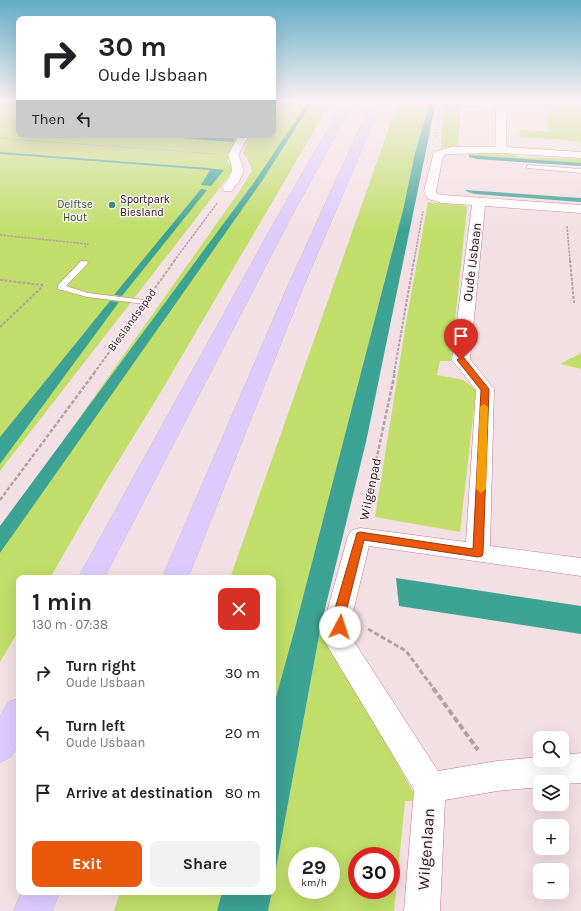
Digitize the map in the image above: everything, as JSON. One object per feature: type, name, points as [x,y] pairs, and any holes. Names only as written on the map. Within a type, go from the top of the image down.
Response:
[{"type":"highway","points":[[93,575],[278,228],[325,145]]},
{"type":"highway","points":[[176,575],[294,290],[359,145]]},
{"type":"highway","points":[[0,747],[16,718]]},
{"type":"highway","points":[[33,911],[40,895]]},
{"type":"street","points":[[228,188],[238,174],[239,168],[234,155],[239,145]]},
{"type":"street","points":[[501,145],[501,150]]},
{"type":"street","points":[[581,155],[501,150],[491,152],[454,150],[442,152],[438,154],[430,192],[432,196],[442,199],[581,209]]},
{"type":"street","name":"Oude IJsbaan","points":[[478,553],[485,389],[461,360],[479,201]]},
{"type":"street","points":[[360,536],[581,567]]},
{"type":"street","name":"Wilgenpad","points":[[360,536],[340,612],[339,642],[430,787]]},
{"type":"street","points":[[430,787],[496,776],[581,768]]},
{"type":"street","name":"Wilgenlaan","points":[[422,911],[430,787]]},
{"type":"lane","points":[[529,167],[581,170]]},
{"type":"lane","points":[[84,263],[61,287],[87,295],[145,302]]},
{"type":"path","points":[[90,145],[234,155]]},
{"type":"path","points":[[436,145],[438,154]]},
{"type":"path","name":"Bieslandsepad","points":[[0,500],[228,188]]},
{"type":"path","name":"Wilgenpad","points":[[360,536],[392,386],[426,198],[432,196]]},
{"type":"path","points":[[567,224],[574,303]]},
{"type":"path","points":[[0,236],[88,244],[82,249]]},
{"type":"path","points":[[0,280],[44,285],[0,327]]},
{"type":"path","points":[[340,612],[406,651],[496,776]]},
{"type":"green space","name":"Delftse Hout","points":[[0,145],[243,145],[227,161],[231,166],[232,172],[0,471]]},
{"type":"green space","points":[[247,145],[306,145],[52,575],[16,575],[16,635],[0,662],[0,530],[239,192],[252,171],[249,162],[243,153]]},
{"type":"green space","points":[[383,145],[417,145],[403,210],[276,697],[276,575],[231,575]]},
{"type":"green space","points":[[441,145],[458,145],[458,146],[441,148]]},
{"type":"green space","points":[[462,152],[517,155],[517,157],[581,159],[581,163],[469,155]]},
{"type":"green space","points":[[428,202],[467,206],[451,361],[440,361],[437,375],[464,380],[476,390],[460,532],[375,517],[407,317]]},
{"type":"green space","points":[[581,353],[581,369],[560,364]]},
{"type":"green space","points":[[321,625],[418,801],[405,801],[400,851],[400,847],[348,847],[348,899],[395,899],[394,911],[268,911],[271,895],[276,895],[276,869]]},
{"type":"green space","points":[[119,895],[221,895],[217,911],[114,911]]},
{"type":"shaded area","points":[[279,145],[285,145],[262,181],[0,553],[0,526],[255,181]]},
{"type":"shaded area","points":[[417,145],[427,145],[366,442],[321,625],[276,869],[276,697],[403,210]]},
{"type":"shaded area","points":[[0,152],[224,170],[211,186],[201,185],[210,170],[0,154]]},
{"type":"shaded area","points":[[469,155],[581,163],[581,166],[476,159],[469,157]]},
{"type":"shaded area","points":[[201,189],[207,190],[122,296],[114,295]]},
{"type":"shaded area","points":[[465,190],[581,198],[581,202],[475,194]]},
{"type":"shaded area","points":[[110,301],[119,302],[0,464],[0,437]]},
{"type":"shaded area","points":[[396,578],[581,606],[581,634],[399,606]]},
{"type":"shaded area","points":[[221,895],[271,895],[268,911],[217,911]]},
{"type":"slow traffic","points":[[481,489],[484,407]]},
{"type":"place","name":"Sportpark Biesland","points":[[112,205]]},
{"type":"route","points":[[340,627],[340,612],[360,536],[478,553],[485,389],[461,360]]}]
